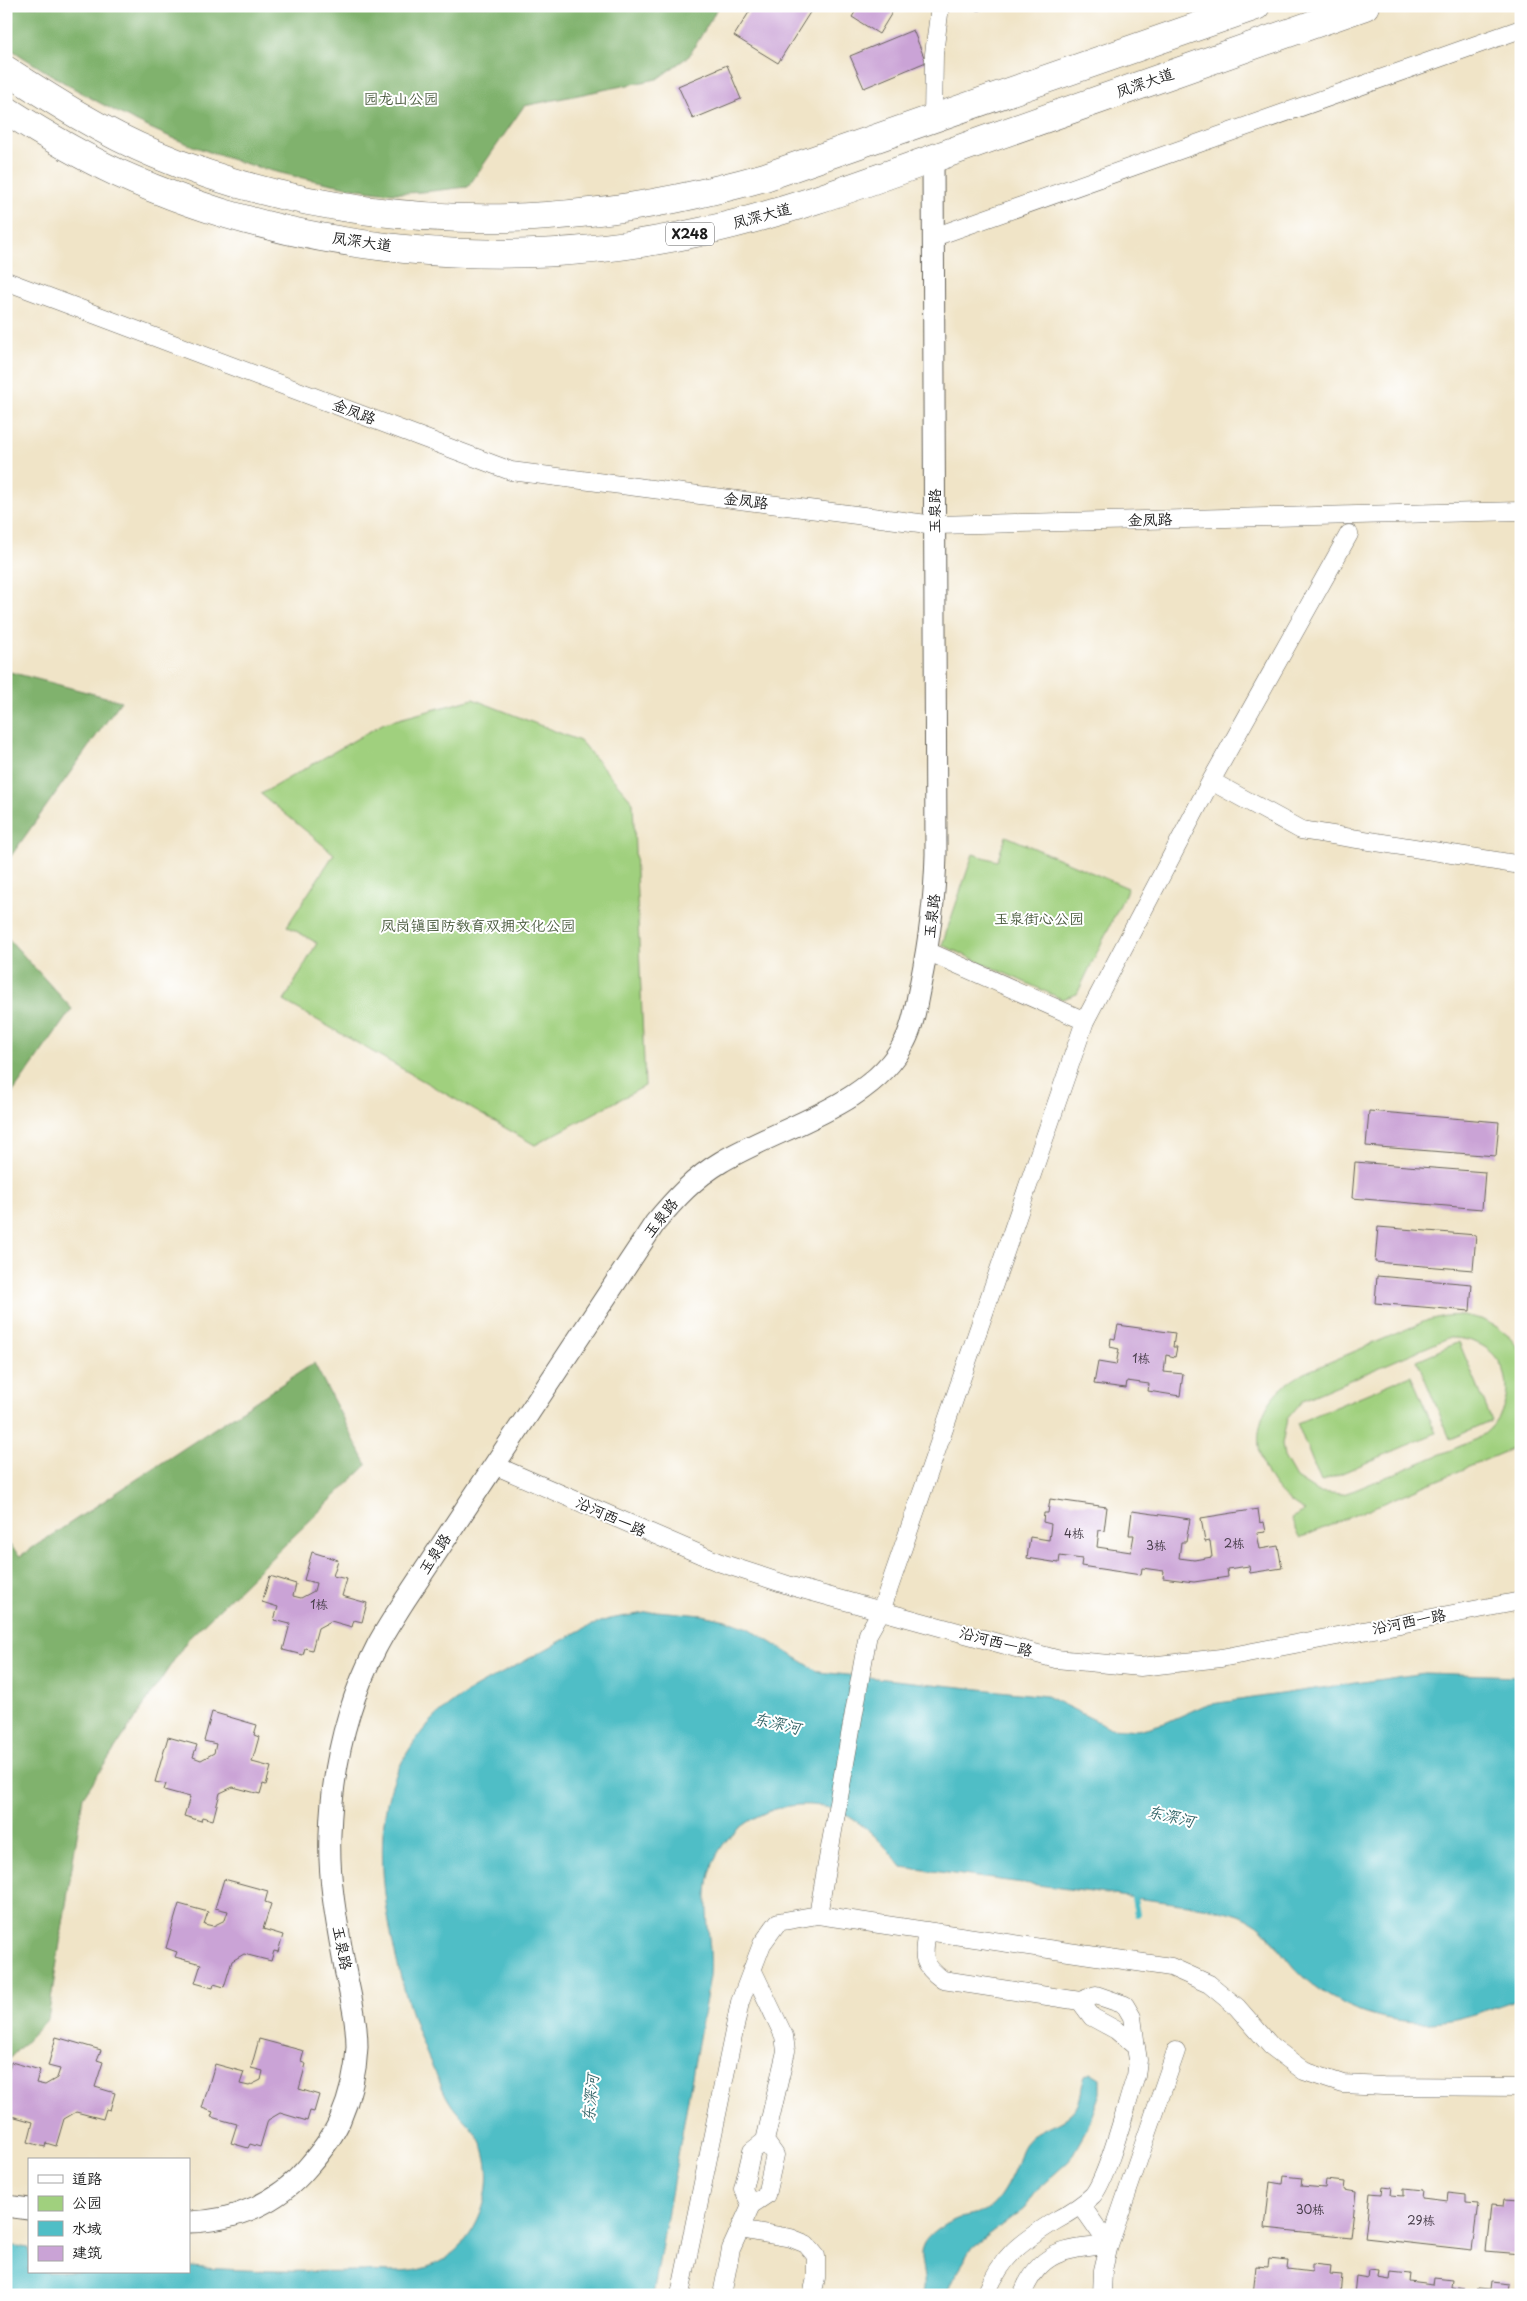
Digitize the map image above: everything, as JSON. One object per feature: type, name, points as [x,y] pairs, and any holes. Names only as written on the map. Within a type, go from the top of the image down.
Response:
[{"type":"main road","name":"X248","points":[[6,70],[108,132],[154,154],[202,173],[253,188],[304,200],[356,208],[443,216],[494,217],[588,213],[690,196],[774,174],[1256,6]]},
{"type":"main road","name":"凤深大道","points":[[6,110],[46,135],[118,173],[193,203],[271,225],[324,237],[378,245],[442,251],[487,253],[566,251],[695,233],[794,207],[1364,6]]},
{"type":"street","points":[[933,120],[934,54],[940,6]]},
{"type":"street","points":[[934,237],[1521,29]]},
{"type":"street","name":"玉泉路","points":[[190,2222],[242,2214],[272,2199],[300,2177],[322,2150],[340,2122],[353,2083],[357,2048],[355,2017],[331,1881],[330,1834],[334,1780],[343,1734],[376,1648],[405,1600],[655,1223],[674,1200],[694,1180],[721,1162],[845,1100],[870,1083],[891,1063],[906,1041],[914,1015],[927,951],[934,903],[936,854],[933,158]]},
{"type":"street","name":"金凤路","points":[[6,281],[512,471],[935,525],[1521,511]]},
{"type":"street","points":[[818,1915],[868,1634],[881,1611],[1085,1021],[1211,781],[1349,534]]},
{"type":"street","points":[[1211,781],[1300,830],[1521,865]]},
{"type":"street","points":[[927,951],[1085,1021]]},
{"type":"street","name":"沿河西一路","points":[[494,1465],[718,1562],[791,1586],[1056,1659],[1140,1667],[1221,1658],[1521,1601]]},
{"type":"street","points":[[680,2295],[740,2002],[762,1944],[778,1922],[818,1915],[1171,1967],[1209,1984],[1237,2007],[1271,2046],[1304,2071],[1343,2084],[1383,2086],[1521,2086]]},
{"type":"street","points":[[927,1932],[923,1956],[931,1971],[943,1980],[1080,2001],[1096,1995],[1125,2005],[1132,2017],[1138,2060],[1136,2076],[1102,2178],[1094,2194],[1081,2205],[1031,2236],[1013,2250],[1001,2266],[986,2295]]},
{"type":"street","points":[[750,2205],[743,2189],[752,2150],[765,2141],[786,2051],[784,2036],[752,1969]]},
{"type":"street","points":[[1080,2001],[1092,2017],[1116,2030],[1136,2047]]},
{"type":"street","points":[[1102,2295],[1103,2270],[1108,2245],[1176,2051]]},
{"type":"street","points":[[722,2295],[731,2249],[750,2205],[766,2195],[775,2155],[765,2141]]},
{"type":"street","points":[[1081,2205],[1108,2245]]},
{"type":"street","points":[[6,2206],[28,2208]]},
{"type":"street","points":[[740,2229],[791,2238],[806,2244],[816,2256],[816,2278],[812,2295]]},
{"type":"street","points":[[1022,2295],[1026,2284],[1041,2263],[1056,2253],[1075,2248],[1108,2245]]},
{"type":"green space","name":"园龙山公园","points":[[6,6],[719,6],[689,56],[657,79],[524,106],[468,187],[400,193],[358,189],[273,171],[192,146],[154,130],[81,92],[6,46]]},
{"type":"green space","points":[[6,671],[121,701],[6,863]]},
{"type":"green space","name":"凤岗镇国防教育双拥文化公园","points":[[473,699],[580,741],[633,802],[645,1086],[535,1145],[284,1001],[317,943],[287,926],[334,854],[261,794],[384,723]]},
{"type":"green space","name":"玉泉街心公园","points":[[1006,836],[1128,888],[1077,994],[1062,999],[942,945],[973,854],[997,861]]},
{"type":"green space","points":[[6,936],[72,1009],[6,1102]]},
{"type":"green space","points":[[1463,1315],[1481,1319],[1497,1327],[1511,1338],[1521,1351],[1521,1445],[1300,1538],[1291,1518],[1305,1511],[1277,1489],[1261,1459],[1259,1443],[1260,1426],[1266,1410],[1276,1394],[1289,1382],[1304,1373],[1428,1320],[1445,1316]],"holes":[[[1448,1338],[1470,1340],[1487,1348],[1498,1361],[1505,1376],[1507,1392],[1503,1409],[1493,1425],[1477,1439],[1343,1494],[1318,1492],[1296,1478],[1284,1457],[1282,1444],[1287,1419],[1303,1400]]]},
{"type":"green space","points":[[1459,1342],[1492,1421],[1450,1439],[1417,1360]]},
{"type":"green space","points":[[314,1363],[367,1465],[188,1639],[83,1797],[48,2019],[6,2062],[6,1541],[20,1556]]},
{"type":"green space","points":[[1411,1375],[1436,1433],[1321,1482],[1297,1423]]},
{"type":"water","name":"东深河","points":[[656,1611],[703,1615],[726,1620],[748,1628],[819,1672],[1046,1696],[1111,1728],[1138,1730],[1165,1723],[1205,1705],[1424,1673],[1521,1676],[1521,1998],[1467,2016],[1439,2021],[1418,2022],[1376,2016],[1355,2009],[1318,1989],[1297,1971],[1263,1929],[1252,1921],[1238,1915],[1211,1908],[902,1867],[874,1836],[840,1812],[822,1806],[802,1805],[783,1807],[764,1813],[732,1835],[720,1850],[712,1867],[707,1894],[710,1976],[653,2295],[6,2295],[6,2245],[28,2248],[28,2274],[190,2274],[190,2267],[274,2271],[399,2272],[414,2271],[438,2263],[453,2253],[466,2240],[476,2225],[487,2191],[485,2155],[475,2132],[456,2110],[444,2092],[422,2043],[400,1974],[391,1936],[385,1897],[384,1826],[389,1795],[403,1760],[419,1735],[434,1718],[464,1694],[587,1627],[609,1619]]},
{"type":"water","points":[[1090,2072],[1100,2078],[1100,2093],[1087,2129],[1069,2161],[1041,2186],[1024,2208],[973,2247],[953,2279],[946,2295],[922,2295],[924,2281],[921,2253],[922,2246],[926,2240],[936,2230],[948,2223],[980,2213],[992,2205],[1006,2186],[1017,2163],[1021,2149],[1031,2136],[1065,2119],[1076,2108],[1085,2075]]},
{"type":"building","points":[[753,6],[814,6],[778,63],[734,36]]},
{"type":"building","points":[[859,6],[896,6],[879,34],[852,17]]},
{"type":"building","points":[[975,6],[991,6],[977,11]]},
{"type":"building","points":[[913,30],[926,62],[864,88],[850,56]]},
{"type":"building","points":[[727,65],[741,99],[693,119],[678,86]]},
{"type":"building","points":[[1369,1111],[1499,1122],[1496,1156],[1366,1146]]},
{"type":"building","points":[[1355,1162],[1485,1172],[1482,1209],[1352,1198]]},
{"type":"building","points":[[1378,1227],[1476,1235],[1473,1270],[1375,1262]]},
{"type":"building","points":[[1377,1276],[1472,1284],[1470,1311],[1375,1303]]},
{"type":"building","points":[[1118,1325],[1175,1333],[1173,1347],[1177,1347],[1175,1357],[1166,1355],[1164,1372],[1183,1374],[1180,1396],[1148,1391],[1149,1384],[1127,1381],[1126,1388],[1094,1384],[1098,1362],[1116,1365],[1119,1349],[1110,1347],[1111,1338],[1115,1339]]},
{"type":"building","points":[[1050,1499],[1107,1507],[1104,1531],[1099,1530],[1097,1547],[1131,1552],[1134,1535],[1129,1535],[1132,1511],[1190,1519],[1186,1542],[1181,1542],[1179,1558],[1194,1560],[1212,1557],[1210,1541],[1205,1542],[1201,1518],[1258,1509],[1260,1523],[1264,1522],[1266,1532],[1257,1533],[1260,1549],[1278,1546],[1282,1568],[1250,1573],[1249,1566],[1227,1569],[1228,1577],[1194,1582],[1163,1578],[1164,1571],[1142,1568],[1141,1575],[1081,1566],[1082,1559],[1060,1556],[1059,1563],[1027,1558],[1030,1537],[1049,1540],[1051,1524],[1043,1522],[1044,1513],[1048,1513]]},
{"type":"building","points":[[312,1552],[338,1560],[333,1576],[347,1579],[342,1596],[367,1603],[362,1622],[354,1620],[352,1627],[331,1621],[318,1628],[312,1650],[305,1648],[303,1655],[283,1650],[290,1624],[274,1620],[278,1607],[262,1602],[270,1576],[296,1584],[293,1596],[301,1598],[314,1591],[316,1583],[304,1580]]},
{"type":"building","points":[[212,1712],[257,1725],[254,1735],[259,1737],[252,1762],[271,1767],[266,1785],[263,1784],[260,1794],[233,1787],[220,1793],[213,1820],[202,1817],[201,1821],[184,1816],[190,1797],[164,1790],[166,1784],[155,1782],[168,1737],[197,1745],[193,1757],[201,1760],[214,1753],[216,1744],[204,1741]]},
{"type":"building","points":[[224,1879],[268,1891],[265,1902],[271,1904],[263,1929],[283,1935],[278,1952],[274,1951],[271,1961],[244,1954],[232,1961],[224,1987],[214,1984],[213,1988],[195,1983],[201,1964],[175,1957],[177,1952],[166,1948],[179,1904],[208,1912],[204,1924],[213,1926],[225,1920],[228,1911],[215,1908]]},
{"type":"building","points":[[56,2037],[101,2050],[97,2060],[103,2062],[95,2087],[115,2093],[110,2110],[106,2109],[103,2119],[76,2112],[64,2119],[56,2146],[46,2143],[45,2147],[28,2142],[33,2122],[8,2115],[9,2110],[6,2109],[6,2079],[11,2062],[40,2070],[36,2083],[45,2085],[57,2078],[60,2069],[48,2066]]},
{"type":"building","points":[[259,2039],[304,2051],[301,2062],[306,2064],[299,2089],[319,2095],[314,2112],[310,2111],[307,2121],[280,2113],[268,2120],[260,2147],[250,2144],[248,2148],[231,2143],[237,2124],[211,2117],[213,2112],[202,2108],[215,2064],[244,2072],[240,2084],[249,2086],[261,2080],[263,2071],[251,2068]]},
{"type":"building","points":[[1283,2176],[1302,2178],[1301,2186],[1325,2188],[1326,2180],[1345,2182],[1344,2190],[1356,2192],[1351,2237],[1265,2228],[1270,2182],[1282,2184]]},
{"type":"building","points":[[1383,2186],[1392,2187],[1391,2195],[1404,2196],[1404,2188],[1423,2190],[1422,2198],[1447,2201],[1448,2193],[1466,2195],[1466,2203],[1478,2204],[1472,2250],[1365,2238],[1370,2193],[1382,2194]]},
{"type":"building","points":[[1504,2199],[1521,2200],[1521,2254],[1486,2251],[1491,2205],[1503,2206]]},
{"type":"building","points":[[1269,2259],[1288,2261],[1287,2269],[1312,2272],[1312,2264],[1331,2266],[1330,2274],[1342,2275],[1340,2295],[1253,2295],[1256,2266],[1268,2267]]},
{"type":"building","points":[[1369,2270],[1379,2271],[1378,2278],[1390,2280],[1391,2272],[1410,2274],[1409,2282],[1433,2285],[1434,2277],[1453,2279],[1452,2286],[1464,2288],[1463,2295],[1354,2295],[1356,2276],[1368,2278]]},
{"type":"building","points":[[1491,2282],[1510,2284],[1509,2292],[1521,2295],[1477,2295],[1478,2289],[1490,2290]]},
{"type":"waterway","points":[[1137,1891],[1134,1898],[1137,1914]]}]
